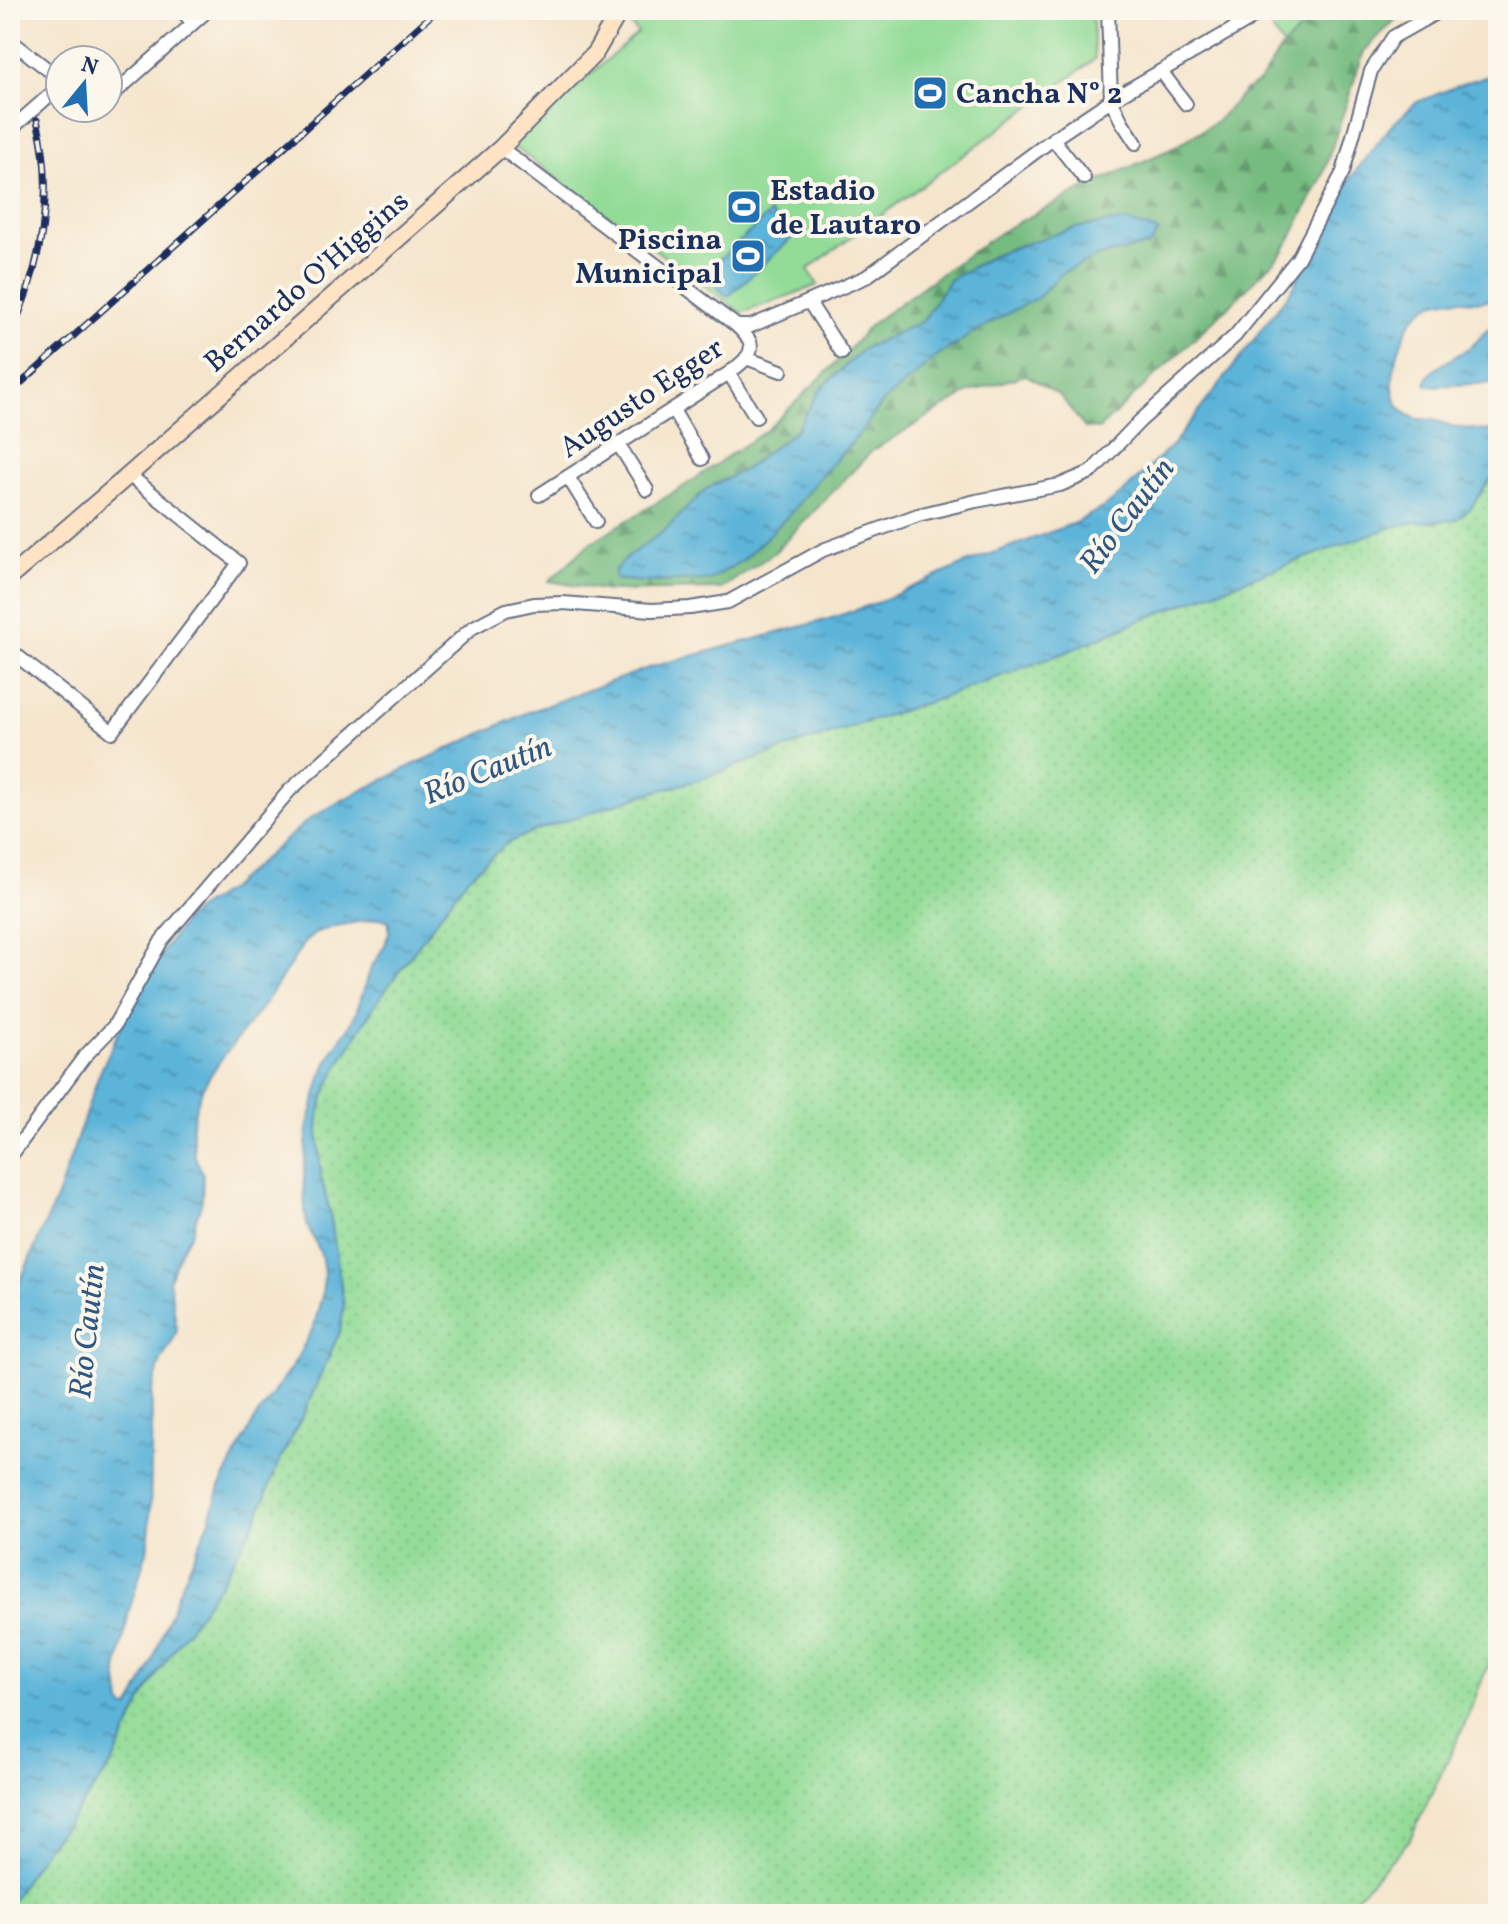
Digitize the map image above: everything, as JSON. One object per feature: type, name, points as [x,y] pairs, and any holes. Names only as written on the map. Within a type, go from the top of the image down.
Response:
[{"type":"main road","name":"Bernardo O'Higgins","points":[[10,577],[501,148],[595,53],[620,10]]},
{"type":"street","points":[[181,10],[193,23]]},
{"type":"street","points":[[124,85],[208,10]]},
{"type":"street","points":[[1108,10],[1111,100],[1136,143]]},
{"type":"street","name":"Augusto Egger","points":[[737,326],[751,326],[866,277],[1053,139],[1245,15],[1262,10]]},
{"type":"street","points":[[10,1157],[84,1057],[114,1026],[162,940],[289,791],[472,628],[506,610],[534,604],[563,603],[652,610],[728,602],[823,550],[918,515],[1060,485],[1091,472],[1140,421],[1235,336],[1298,258],[1343,172],[1371,71],[1393,37],[1441,10]]},
{"type":"street","points":[[10,40],[44,67]]},
{"type":"street","points":[[1161,71],[1186,104]]},
{"type":"street","points":[[10,130],[44,100]]},
{"type":"street","points":[[1053,139],[1084,178]]},
{"type":"street","points":[[501,148],[737,326]]},
{"type":"street","points":[[809,302],[842,353]]},
{"type":"street","name":"Augusto Egger","points":[[539,495],[729,373],[746,358],[750,350],[750,342],[737,326]]},
{"type":"street","points":[[746,358],[781,371]]},
{"type":"street","points":[[729,373],[756,417]]},
{"type":"street","points":[[673,410],[702,459]]},
{"type":"street","points":[[619,445],[647,490]]},
{"type":"street","points":[[10,650],[112,732],[239,563],[129,475]]},
{"type":"street","points":[[568,477],[596,522]]},
{"type":"green space","name":"Estadio de Lautaro","points":[[625,10],[1092,10],[1095,59],[808,269],[818,285],[742,313],[510,144],[638,33],[622,15]]},
{"type":"green space","points":[[1262,10],[1321,10],[1283,46]]},
{"type":"green space","points":[[1321,10],[1415,10],[1395,20],[1364,51],[1322,177],[1284,251],[1099,429],[1085,428],[1060,396],[1026,375],[969,392],[872,451],[775,552],[721,589],[609,591],[549,581],[590,543],[681,488],[768,429],[847,352],[870,325],[950,267],[1007,228],[1173,148],[1217,121],[1246,90],[1259,82],[1283,46]],"holes":[[[1124,221],[1158,231],[1149,245],[1096,257],[1062,273],[1040,296],[942,352],[883,402],[790,514],[744,559],[710,580],[646,582],[615,579],[615,570],[630,555],[664,531],[706,489],[744,470],[796,430],[821,389],[863,349],[923,321],[949,280],[997,253],[1074,228]]]},
{"type":"green space","points":[[1498,473],[1498,1640],[1463,1728],[1409,1841],[1340,1914],[10,1914],[10,1903],[47,1846],[112,1764],[158,1672],[220,1584],[256,1520],[279,1462],[304,1413],[340,1331],[344,1306],[330,1213],[321,1177],[318,1131],[323,1100],[340,1063],[374,1006],[467,878],[507,843],[537,830],[698,780],[938,699],[1365,536],[1400,525],[1439,522],[1470,509]]},
{"type":"water","name":"Río Cautín","points":[[1498,74],[1498,298],[1445,300],[1420,311],[1403,340],[1396,362],[1393,390],[1400,407],[1415,418],[1488,431],[1498,426],[1498,473],[1470,509],[1455,520],[1400,525],[1365,536],[938,699],[698,780],[537,830],[507,843],[467,878],[374,1006],[340,1063],[323,1100],[318,1131],[321,1177],[330,1213],[344,1306],[340,1331],[304,1413],[279,1462],[256,1520],[220,1584],[158,1672],[112,1764],[47,1846],[10,1903],[10,1304],[57,1197],[98,1077],[117,1035],[156,961],[184,921],[229,889],[308,820],[411,766],[526,713],[651,667],[829,619],[879,602],[969,562],[1075,523],[1107,505],[1174,443],[1294,286],[1331,209],[1348,181],[1391,126],[1417,102],[1470,81]],"holes":[[[381,918],[389,921],[385,945],[371,968],[356,1013],[322,1074],[308,1124],[305,1212],[307,1225],[321,1254],[324,1274],[322,1296],[313,1328],[295,1362],[255,1419],[221,1484],[209,1522],[149,1670],[130,1707],[125,1708],[121,1703],[117,1671],[129,1611],[147,1551],[152,1392],[160,1363],[177,1330],[169,1279],[191,1234],[202,1201],[203,1174],[194,1155],[192,1125],[196,1106],[203,1087],[219,1062],[264,1005],[305,942],[317,932],[336,926]]]},
{"type":"water","name":"Piscina Municipal","points":[[770,213],[793,237],[728,297],[703,275]]},
{"type":"water","points":[[1124,221],[1159,231],[1149,245],[1096,257],[1062,273],[1040,296],[942,352],[883,402],[790,514],[744,559],[710,580],[646,582],[615,579],[615,570],[630,555],[664,531],[706,489],[744,470],[796,430],[821,389],[863,349],[923,321],[949,280],[998,253],[1074,228]]},
{"type":"water","points":[[1498,321],[1498,383],[1428,386],[1426,383],[1430,373],[1470,347]]},
{"type":"railway","points":[[10,393],[437,10]]},
{"type":"railway","points":[[10,335],[30,283],[42,230],[45,175],[37,120]]},
{"type":"place","name":"Cancha N° 2","points":[[930,93]]},
{"type":"place","name":"Estadio de Lautaro","points":[[744,207]]},
{"type":"place","name":"Piscina Municipal","points":[[748,256]]}]
